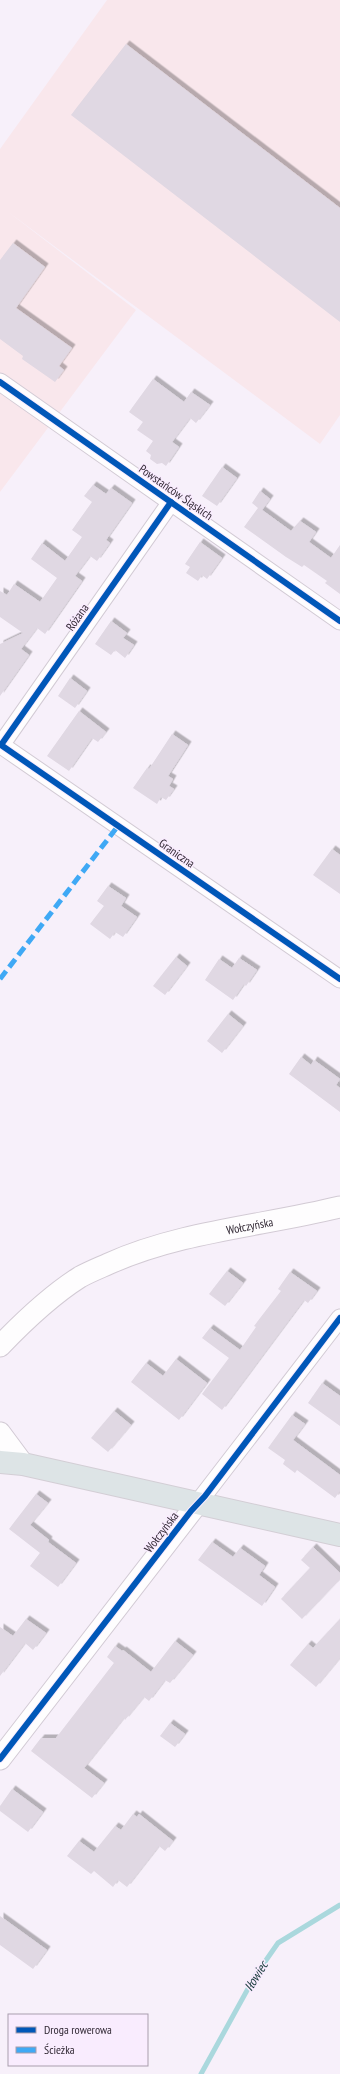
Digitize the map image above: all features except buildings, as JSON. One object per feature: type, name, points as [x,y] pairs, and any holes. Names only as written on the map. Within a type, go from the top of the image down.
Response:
[{"type":"main road","points":[[0,1455],[23,1464]]},
{"type":"main road","points":[[0,1462],[23,1464],[340,1535]]},
{"type":"street","name":"Powstańców Śląskich","points":[[0,382],[340,621]]},
{"type":"street","name":"Różana","points":[[1,745],[171,502]]},
{"type":"street","name":"Graniczna","points":[[1,745],[340,979]]},
{"type":"street","name":"Wołczyńska","points":[[0,1346],[49,1299],[81,1277],[115,1261],[148,1248],[181,1239],[340,1207]]},
{"type":"street","name":"Wołczyńska","points":[[0,1759],[340,1318]]},
{"type":"street","points":[[0,1433],[23,1464]]},
{"type":"shaded area","points":[[107,0],[340,0],[340,415],[320,444],[7,211],[136,310],[0,492],[0,149]]},
{"type":"waterway","name":"Iłowiec","points":[[201,2074],[255,1976],[278,1943],[340,1905]]},
{"type":"marked path","points":[[0,979],[118,826]]},
{"type":"cycle path","points":[[0,382],[340,621]]},
{"type":"cycle path","points":[[171,502],[1,745],[340,979]]},
{"type":"cycle path","points":[[0,1759],[191,1511],[205,1496],[340,1318]]}]
